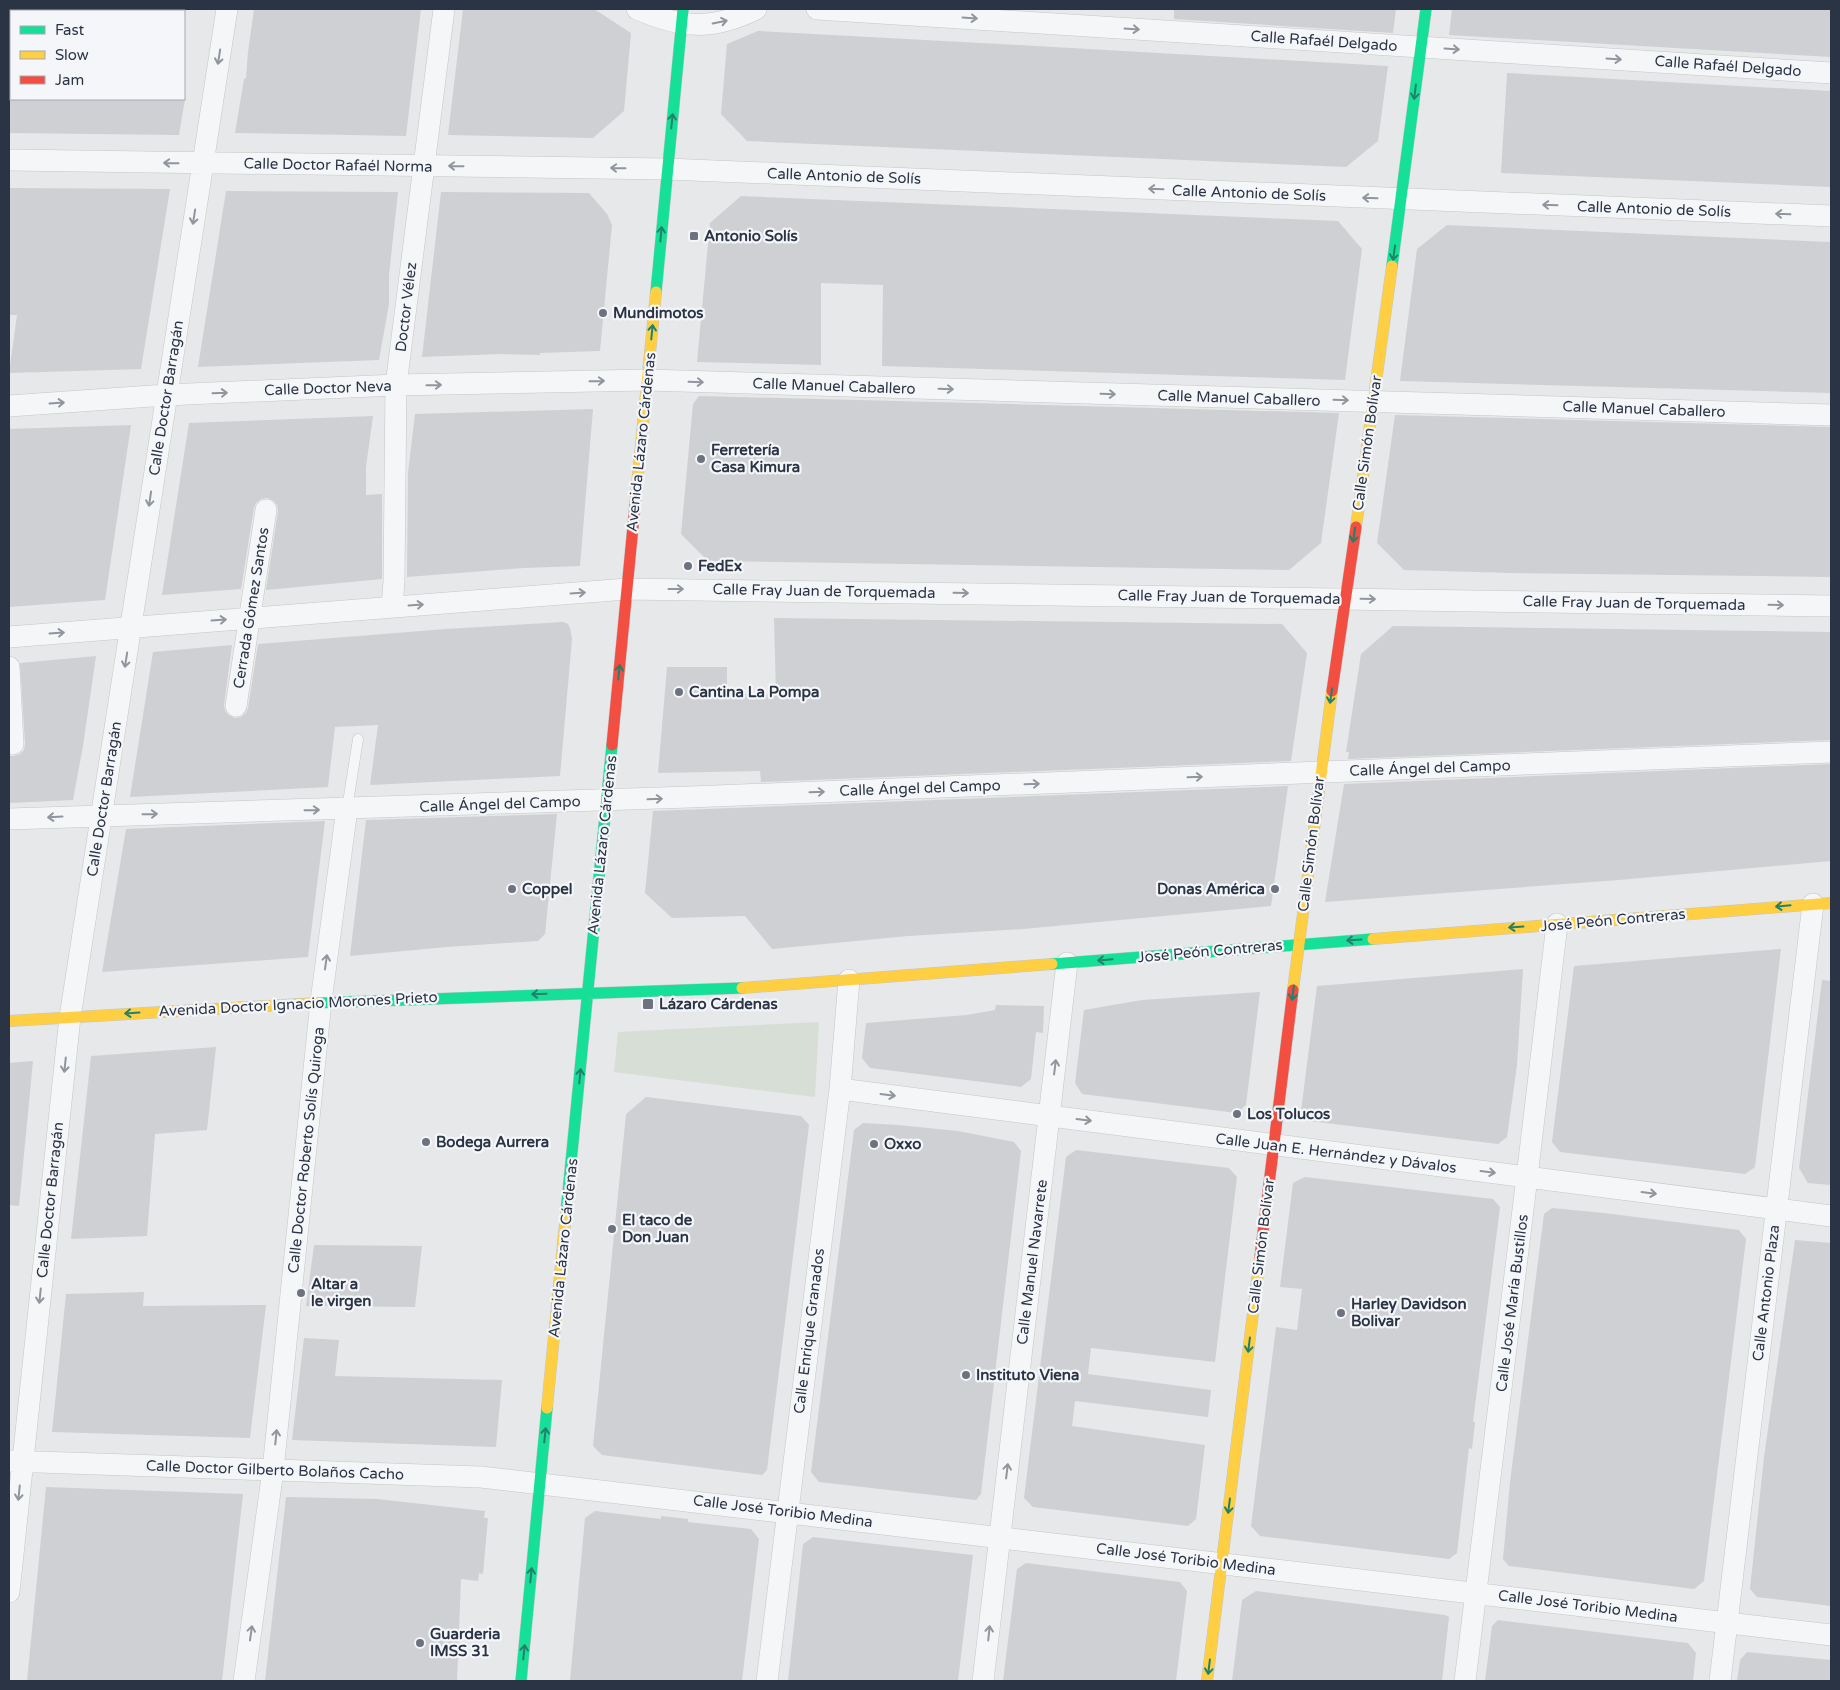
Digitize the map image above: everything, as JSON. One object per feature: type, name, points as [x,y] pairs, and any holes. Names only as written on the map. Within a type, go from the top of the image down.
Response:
[{"type":"main road","name":"Calle Simón Bolívar","points":[[1207,1681],[1320,772],[1374,401],[1426,9]]},
{"type":"main road","name":"Avenida Lázaro Cárdenas","points":[[521,1681],[682,16]]},
{"type":"main road","name":"José Peón Contreras","points":[[588,992],[718,990],[1822,903]]},
{"type":"main road","name":"Avenida Doctor Ignacio Morones Prieto","points":[[9,1021],[321,1001],[588,992]]},
{"type":"street","name":"Calle Doctor Barragán","points":[[9,1592],[15,1461],[70,1017],[227,9]]},
{"type":"street","name":"Doctor Vélez","points":[[392,607],[394,581],[396,385],[444,9]]},
{"type":"street","points":[[637,9],[661,20],[682,16],[709,24],[737,18],[756,9]]},
{"type":"street","name":"Calle Rafaél Delgado","points":[[817,9],[1831,73]]},
{"type":"street","name":"Calle Doctor Rafaél Norma","points":[[9,160],[667,169]]},
{"type":"street","name":"Calle Antonio de Solís","points":[[667,169],[1831,216]]},
{"type":"street","name":"Calle Doctor Neva","points":[[9,406],[166,395],[396,385],[647,380]]},
{"type":"street","name":"Calle Manuel Caballero","points":[[647,380],[1831,415]]},
{"type":"street","name":"Cerrada Gómez Santos","points":[[236,706],[266,510]]},
{"type":"street","name":"Calle Fray Juan de Torquemada","points":[[9,637],[627,589],[1831,606]]},
{"type":"street","points":[[9,667],[13,744]]},
{"type":"street","name":"Calle Ángel del Campo","points":[[9,819],[606,800],[1831,752]]},
{"type":"street","name":"Calle Doctor Roberto Solís Quiroga","points":[[244,1681],[273,1470],[321,1001],[347,809]]},
{"type":"street","name":"Calle Antonio Plaza","points":[[1720,1681],[1776,1209],[1822,903]]},
{"type":"street","name":"Calle José María Bustillos","points":[[1465,1681],[1528,1177],[1557,924]]},
{"type":"street","name":"Calle Manuel Navarrete","points":[[983,1681],[1068,963]]},
{"type":"street","name":"Calle Enrique Granados","points":[[766,1681],[840,1089],[848,980]]},
{"type":"street","name":"Calle Juan E. Hernández y Dávalos","points":[[840,1089],[1831,1216]]},
{"type":"street","name":"Calle Doctor Gilberto Bolaños Cacho","points":[[15,1461],[481,1477],[540,1483]]},
{"type":"street","name":"Calle José Toribio Medina","points":[[540,1483],[1831,1635]]},
{"type":"lane","name":"Calle Doctor Roberto Solís Quiroga","points":[[347,809],[358,739]]},
{"type":"shaded area","name":"Lázaro Cárdenas","points":[[819,1022],[815,1097],[614,1072],[618,1032]]},
{"type":"building","points":[[254,9],[421,9],[406,136],[235,133],[244,79],[246,78]]},
{"type":"building","points":[[463,9],[594,9],[631,33],[624,111],[593,138],[448,135]]},
{"type":"building","points":[[1174,9],[1396,9],[1393,33],[1174,19]]},
{"type":"building","points":[[1452,9],[1831,9],[1831,57],[1449,35]]},
{"type":"building","points":[[758,31],[1388,66],[1378,141],[1346,167],[747,141],[721,114],[727,44]]},
{"type":"building","points":[[1507,73],[1831,91],[1831,187],[1501,173]]},
{"type":"building","points":[[9,99],[185,100],[179,135],[9,133]]},
{"type":"building","points":[[9,188],[170,189],[141,369],[9,373],[17,315],[9,315]]},
{"type":"building","points":[[226,191],[398,192],[389,275],[389,304],[379,360],[198,367]]},
{"type":"building","points":[[441,192],[589,193],[607,214],[612,225],[600,351],[540,353],[540,355],[500,354],[422,357]]},
{"type":"building","points":[[741,196],[1338,221],[1362,249],[1345,380],[882,366],[883,285],[821,283],[821,365],[697,362],[710,223]]},
{"type":"building","points":[[1447,225],[1831,242],[1831,393],[1400,381],[1417,249]]},
{"type":"building","points":[[699,396],[1339,413],[1321,543],[1289,570],[708,561],[681,534],[693,404]]},
{"type":"building","points":[[593,409],[580,566],[524,568],[407,577],[408,473],[415,414]]},
{"type":"building","points":[[1395,415],[1831,427],[1831,577],[1404,570],[1377,543]]},
{"type":"building","points":[[373,416],[366,467],[366,495],[382,494],[382,579],[266,590],[278,511],[274,501],[267,498],[261,499],[254,508],[241,589],[162,595],[189,423]]},
{"type":"building","points":[[131,425],[105,600],[9,607],[9,429]]},
{"type":"building","points":[[774,618],[1282,624],[1307,653],[1291,761],[761,782],[760,771],[658,773],[667,667],[727,667],[727,694],[776,694]]},
{"type":"building","points":[[563,622],[568,624],[572,639],[560,776],[370,785],[378,725],[335,727],[328,787],[130,797],[153,652],[232,645],[224,705],[228,715],[235,718],[241,717],[248,708],[258,644]]},
{"type":"building","points":[[1393,626],[1831,632],[1831,740],[1348,759],[1349,752],[1346,752],[1361,654]]},
{"type":"building","points":[[96,656],[73,800],[9,803],[9,756],[20,754],[24,750],[25,744],[20,663]]},
{"type":"building","points":[[1831,764],[1831,861],[1619,880],[1325,902],[1344,784]]},
{"type":"building","points":[[1288,786],[1271,906],[1023,929],[908,936],[772,949],[745,916],[672,918],[645,893],[653,811]]},
{"type":"building","points":[[557,814],[545,934],[538,941],[350,956],[366,820]]},
{"type":"building","points":[[325,821],[308,957],[102,972],[126,829]]},
{"type":"building","points":[[1781,949],[1755,1167],[1745,1174],[1560,1152],[1552,1142],[1574,966]]},
{"type":"building","points":[[1523,969],[1517,1065],[1507,1137],[1498,1144],[1309,1121],[1301,1111],[1317,986]]},
{"type":"building","points":[[1822,980],[1831,981],[1831,1185],[1808,1183],[1799,1168]]},
{"type":"building","points":[[1260,992],[1246,1105],[1237,1113],[1082,1094],[1075,1083],[1084,1010],[1142,1000]]},
{"type":"building","points":[[996,1005],[1044,1006],[1043,1033],[1036,1032],[1031,1079],[1021,1087],[870,1068],[862,1058],[866,1023],[967,1015],[995,1010]]},
{"type":"building","points":[[216,1047],[207,1130],[155,1134],[147,1236],[71,1239],[91,1056]]},
{"type":"building","points":[[33,1061],[19,1206],[9,1205],[9,1063]]},
{"type":"building","points":[[646,1097],[801,1116],[809,1125],[767,1470],[762,1475],[602,1455],[593,1446],[626,1114]]},
{"type":"building","points":[[863,1123],[958,1131],[1014,1142],[1021,1151],[981,1494],[976,1500],[819,1482],[811,1472],[854,1130]]},
{"type":"building","points":[[1076,1150],[1229,1168],[1237,1177],[1215,1362],[1091,1348],[1088,1374],[1211,1390],[1208,1417],[1075,1401],[1072,1426],[1205,1445],[1196,1519],[1188,1526],[1033,1507],[1024,1498],[1066,1157]]},
{"type":"building","points":[[1305,1177],[1493,1199],[1500,1207],[1473,1422],[1475,1422],[1472,1449],[1469,1448],[1457,1553],[1449,1559],[1260,1536],[1251,1526],[1276,1327],[1297,1330],[1302,1289],[1280,1287],[1293,1183]]},
{"type":"building","points":[[1552,1208],[1739,1230],[1746,1239],[1704,1581],[1694,1589],[1509,1566],[1503,1559],[1510,1482],[1544,1214]]},
{"type":"building","points":[[1795,1240],[1831,1243],[1831,1606],[1757,1597],[1750,1589],[1764,1457]]},
{"type":"building","points":[[314,1245],[422,1246],[415,1307],[306,1306]]},
{"type":"building","points":[[144,1292],[143,1306],[266,1305],[250,1438],[52,1432],[66,1294]]},
{"type":"building","points":[[304,1338],[339,1340],[335,1376],[502,1380],[496,1447],[292,1440]]},
{"type":"building","points":[[46,1487],[243,1494],[222,1681],[27,1681]]},
{"type":"building","points":[[286,1497],[377,1499],[485,1511],[484,1518],[488,1518],[483,1574],[479,1573],[478,1581],[461,1579],[457,1681],[265,1681]]},
{"type":"building","points":[[595,1511],[661,1519],[661,1516],[688,1519],[688,1522],[751,1529],[759,1539],[742,1681],[570,1681],[585,1518]]},
{"type":"building","points":[[813,1537],[973,1555],[958,1681],[788,1681],[803,1544]]},
{"type":"building","points":[[1026,1563],[1180,1582],[1187,1591],[1176,1681],[1003,1681],[1017,1569]]},
{"type":"building","points":[[1256,1591],[1445,1615],[1449,1617],[1442,1681],[1232,1681],[1242,1600]]},
{"type":"building","points":[[1498,1620],[1688,1643],[1696,1653],[1693,1681],[1485,1681],[1492,1626]]},
{"type":"building","points":[[1747,1652],[1831,1660],[1831,1681],[1737,1681],[1740,1660]]},
{"type":"traffic: fast","points":[[656,292],[683,9]]},
{"type":"traffic: fast","points":[[1392,266],[1426,9]]},
{"type":"traffic: fast","points":[[566,1213],[612,745]]},
{"type":"traffic: fast","points":[[1052,964],[1373,939]]},
{"type":"traffic: fast","points":[[318,1003],[742,988]]},
{"type":"traffic: fast","points":[[521,1681],[547,1408]]},
{"type":"traffic: slow","points":[[1356,527],[1392,266]]},
{"type":"traffic: slow","points":[[636,495],[656,292]]},
{"type":"traffic: slow","points":[[1293,990],[1332,691]]},
{"type":"traffic: slow","points":[[1373,939],[1831,903]]},
{"type":"traffic: slow","points":[[742,988],[1052,964]]},
{"type":"traffic: slow","points":[[9,1021],[318,1003]]},
{"type":"traffic: slow","points":[[547,1408],[566,1213]]},
{"type":"traffic: slow","points":[[1207,1681],[1260,1257]]},
{"type":"traffic: jam","points":[[612,745],[636,495]]},
{"type":"traffic: jam","points":[[1332,691],[1356,527]]},
{"type":"traffic: jam","points":[[1260,1257],[1293,990]]},
{"type":"place","name":"Antonio Solís","points":[[694,236]]},
{"type":"place","name":"Mundimotos","points":[[603,313]]},
{"type":"place","name":"Ferretería Casa Kimura","points":[[701,459]]},
{"type":"place","name":"FedEx","points":[[688,566]]},
{"type":"place","name":"Cantina La Pompa","points":[[679,692]]},
{"type":"place","name":"Coppel","points":[[512,889]]},
{"type":"place","name":"Donas América","points":[[1275,889]]},
{"type":"place","name":"Lázaro Cárdenas","points":[[648,1004]]},
{"type":"place","name":"Los Tolucos","points":[[1237,1114]]},
{"type":"place","name":"Bodega Aurrera","points":[[426,1142]]},
{"type":"place","name":"Oxxo","points":[[874,1144]]},
{"type":"place","name":"El taco de Don Juan","points":[[612,1229]]},
{"type":"place","name":"Altar a le virgen","points":[[301,1293]]},
{"type":"place","name":"Harley Davidson Bolivar","points":[[1341,1313]]},
{"type":"place","name":"Instituto Viena","points":[[966,1375]]},
{"type":"place","name":"Guarderia IMSS 31","points":[[420,1643]]}]
